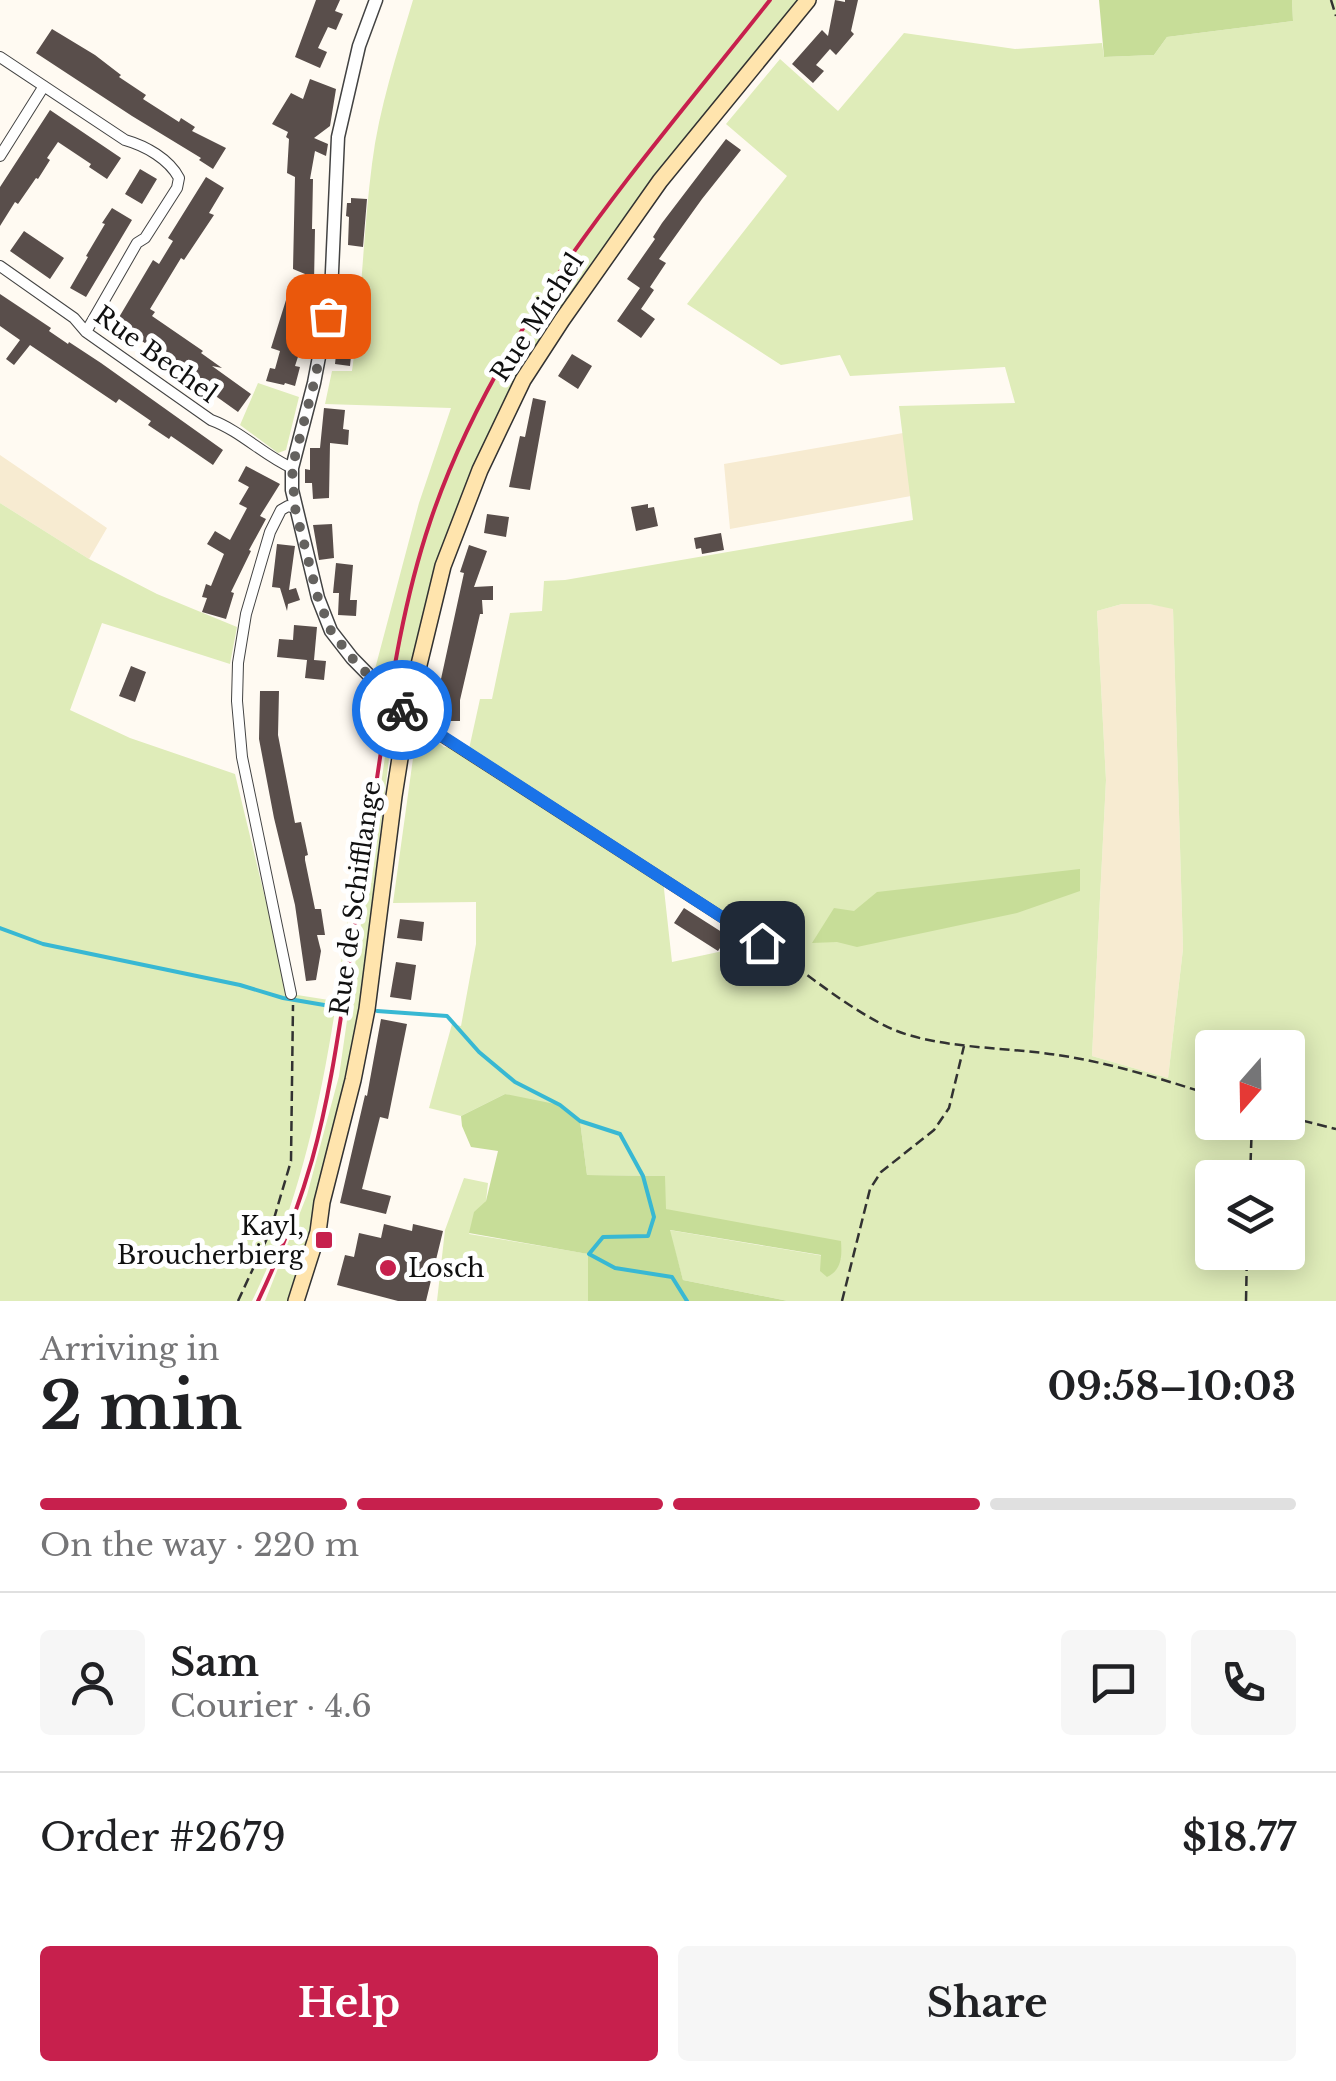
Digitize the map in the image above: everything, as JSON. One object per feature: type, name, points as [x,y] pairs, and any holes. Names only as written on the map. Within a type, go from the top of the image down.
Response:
[{"type":"main road","name":"Rue Michel","points":[[407,714],[443,566],[480,470],[523,380],[660,180],[808,0]]},
{"type":"main road","name":"Rue de Schifflange","points":[[296,1301],[318,1232],[353,1080],[407,714]]},
{"type":"street","points":[[376,0],[359,46],[338,138],[331,294],[292,468],[295,508],[318,598],[331,631],[407,714],[762,943]]},
{"type":"street","points":[[0,57],[125,140],[140,144],[172,166],[180,178],[178,188],[146,238],[137,243],[86,332]]},
{"type":"street","points":[[0,156],[44,86]]},
{"type":"street","name":"Rue Bechel","points":[[0,266],[211,420],[228,426],[292,468]]},
{"type":"street","points":[[292,999],[242,757],[237,701],[246,614],[270,532],[281,510],[295,508]]},
{"type":"path","points":[[1331,0],[1336,16]]},
{"type":"path","points":[[762,943],[872,1019],[912,1036],[1092,1060],[1195,1090]]},
{"type":"path","points":[[238,1301],[270,1232],[291,1161],[292,999]]},
{"type":"path","points":[[842,1301],[870,1190],[881,1172],[934,1130],[949,1108],[964,1045]]},
{"type":"path","points":[[1305,1121],[1336,1129]]},
{"type":"path","points":[[1246,1301],[1247,1270]]},
{"type":"shaded area","points":[[903,433],[911,496],[730,529],[724,464]]},
{"type":"shaded area","points":[[0,455],[107,528],[89,559],[0,503]]},
{"type":"shaded area","points":[[1122,604],[1173,608],[1183,949],[1168,1078],[1092,1056],[1106,780],[1097,611]]},
{"type":"green space","points":[[413,0],[801,0],[682,145],[529,361],[440,555],[404,692],[397,695],[375,669],[419,503],[451,408],[325,404],[332,371],[352,371],[375,143]]},
{"type":"green space","points":[[1099,0],[1292,0],[1293,21],[1167,37],[1154,55],[1104,57]]},
{"type":"green space","points":[[1292,0],[1336,0],[1336,1301],[788,1301],[683,1280],[669,1230],[842,1259],[665,1209],[665,1176],[587,1175],[580,1121],[505,1094],[461,1116],[429,1108],[452,1024],[461,1026],[476,944],[476,902],[393,903],[415,744],[431,737],[444,747],[469,749],[480,699],[492,699],[510,613],[542,611],[544,581],[913,520],[899,406],[1015,403],[1005,367],[850,376],[840,355],[781,365],[687,304],[787,176],[726,124],[780,59],[838,111],[904,33],[1015,49],[1102,43],[1104,57],[1154,55],[1167,37],[1293,21]],"holes":[[[1122,604],[1173,609],[1183,949],[1168,1078],[1092,1056],[1106,780],[1097,611]],[[663,880],[760,943],[672,962]]]},
{"type":"green space","points":[[258,383],[299,397],[286,450],[278,453],[240,425]]},
{"type":"green space","points":[[0,503],[89,559],[157,594],[237,627],[230,664],[102,623],[70,710],[130,738],[235,774],[266,902],[274,906],[291,994],[335,1001],[350,904],[327,1057],[305,1157],[291,1206],[252,1301],[0,1301]]},
{"type":"green space","points":[[391,715],[394,717],[380,834],[390,837],[367,1009],[296,1301],[265,1301],[307,1195],[339,1076]]},
{"type":"green space","points":[[1080,869],[1080,891],[1017,913],[857,947],[837,942],[812,943],[834,908],[854,911],[877,892]]},
{"type":"green space","points":[[505,1094],[560,1105],[580,1121],[587,1175],[665,1176],[666,1209],[841,1241],[838,1266],[827,1277],[820,1271],[821,1255],[670,1230],[683,1280],[788,1301],[588,1301],[588,1254],[469,1233],[474,1212],[486,1201],[498,1151],[471,1147],[461,1116]]},
{"type":"green space","points":[[464,1178],[488,1183],[486,1201],[469,1234],[589,1254],[588,1301],[437,1301],[445,1230]]},
{"type":"building","points":[[316,0],[340,0],[335,11],[343,14],[336,30],[328,27],[318,48],[327,52],[320,68],[295,57]]},
{"type":"building","points":[[835,0],[858,0],[851,31],[854,34],[836,55],[830,49],[816,65],[824,71],[813,83],[792,64],[822,30],[828,36]]},
{"type":"building","points":[[52,29],[121,75],[146,95],[143,99],[226,148],[213,169],[36,53]]},
{"type":"building","points":[[310,79],[336,89],[330,126],[314,138],[328,144],[326,156],[315,151],[310,179],[315,229],[314,283],[321,286],[295,366],[300,367],[295,386],[266,381],[270,368],[275,369],[280,351],[271,348],[286,300],[295,306],[305,274],[293,269],[295,177],[287,173],[288,132],[272,124],[291,93],[303,99]]},
{"type":"building","points":[[50,110],[121,158],[107,179],[58,142],[38,179],[18,204],[15,202],[0,226],[0,187]]},
{"type":"building","points":[[726,139],[741,150],[659,259],[666,263],[641,309],[655,319],[641,338],[617,321],[640,288],[627,279],[662,223]]},
{"type":"building","points":[[140,169],[157,179],[142,204],[125,194]]},
{"type":"building","points":[[206,177],[224,188],[209,213],[214,215],[184,260],[181,258],[150,309],[155,312],[152,316],[203,351],[222,368],[212,366],[251,394],[238,412],[115,324],[153,260],[159,264],[173,241],[168,238]]},
{"type":"building","points":[[351,198],[367,199],[363,247],[348,245],[346,216]]},
{"type":"building","points":[[112,208],[132,220],[86,297],[70,288]]},
{"type":"building","points":[[24,231],[64,258],[50,279],[10,251]]},
{"type":"building","points":[[342,284],[360,286],[358,304],[340,302]]},
{"type":"building","points":[[0,294],[223,450],[213,465],[148,425],[151,421],[119,399],[116,403],[30,345],[14,365],[6,359],[20,340],[0,326]]},
{"type":"building","points":[[338,335],[353,337],[350,366],[335,364]]},
{"type":"building","points":[[572,354],[592,366],[578,389],[558,376]]},
{"type":"building","points":[[533,398],[546,401],[530,490],[509,487],[520,436],[525,437]]},
{"type":"building","points":[[324,408],[345,410],[343,429],[349,430],[348,445],[330,443],[329,498],[313,499],[312,483],[305,483],[305,469],[310,470],[310,448],[320,448]]},
{"type":"building","points":[[246,466],[280,484],[260,516],[266,519],[231,592],[234,593],[226,619],[202,612],[206,584],[211,586],[224,554],[207,544],[215,531],[230,540],[247,508],[239,504],[249,487],[238,481]]},
{"type":"building","points":[[648,504],[648,508],[654,507],[658,526],[636,531],[631,507]]},
{"type":"building","points":[[487,514],[509,517],[506,537],[484,533]]},
{"type":"building","points":[[332,524],[334,558],[319,560],[313,525]]},
{"type":"building","points":[[721,533],[724,550],[702,554],[701,548],[696,549],[694,538]]},
{"type":"building","points":[[277,544],[295,546],[289,590],[296,588],[300,600],[288,604],[287,611],[280,588],[272,587]]},
{"type":"building","points":[[469,545],[487,551],[474,587],[493,586],[493,600],[482,600],[483,614],[460,700],[460,721],[435,721],[464,573],[460,572]]},
{"type":"building","points":[[336,563],[353,565],[350,600],[357,600],[356,616],[338,615],[339,593],[333,593]]},
{"type":"building","points":[[294,625],[317,627],[314,660],[326,661],[324,680],[305,678],[307,660],[277,657],[279,639],[293,640]]},
{"type":"building","points":[[131,666],[146,672],[135,702],[119,696]]},
{"type":"building","points":[[260,691],[279,691],[278,735],[295,823],[301,822],[315,909],[321,909],[325,935],[317,935],[321,951],[316,980],[306,981],[295,905],[274,818],[259,739]]},
{"type":"building","points":[[684,908],[728,936],[718,951],[674,923]]},
{"type":"building","points":[[400,919],[424,922],[422,941],[397,938]]},
{"type":"building","points":[[396,962],[416,965],[411,1000],[390,997]]},
{"type":"building","points":[[381,1019],[407,1024],[388,1119],[380,1117],[362,1189],[391,1196],[386,1214],[340,1203],[367,1096]]},
{"type":"building","name":"Losch","points":[[384,1224],[412,1231],[413,1224],[443,1231],[426,1301],[398,1301],[337,1285],[345,1255],[354,1257],[359,1233],[381,1238]]},
{"type":"waterway","points":[[0,928],[43,944],[336,1007]]},
{"type":"waterway","points":[[377,1011],[447,1016],[479,1052],[515,1082],[560,1105],[580,1121],[620,1134],[643,1176],[654,1217],[648,1236],[603,1237],[589,1254],[615,1268],[672,1277],[687,1301]]},
{"type":"railway","points":[[258,1301],[295,1214],[319,1134],[339,1031],[400,639],[430,522],[493,379],[533,312],[624,184],[770,0]]},
{"type":"way so far","points":[[328,316],[292,468],[295,508],[318,598],[331,631],[402,710]]},
{"type":"place","name":"Kayl, Broucherbierg","points":[[324,1240]]},
{"type":"place","name":"Losch","points":[[388,1268]]},
{"type":"route","points":[[402,710],[762,943]]}]
